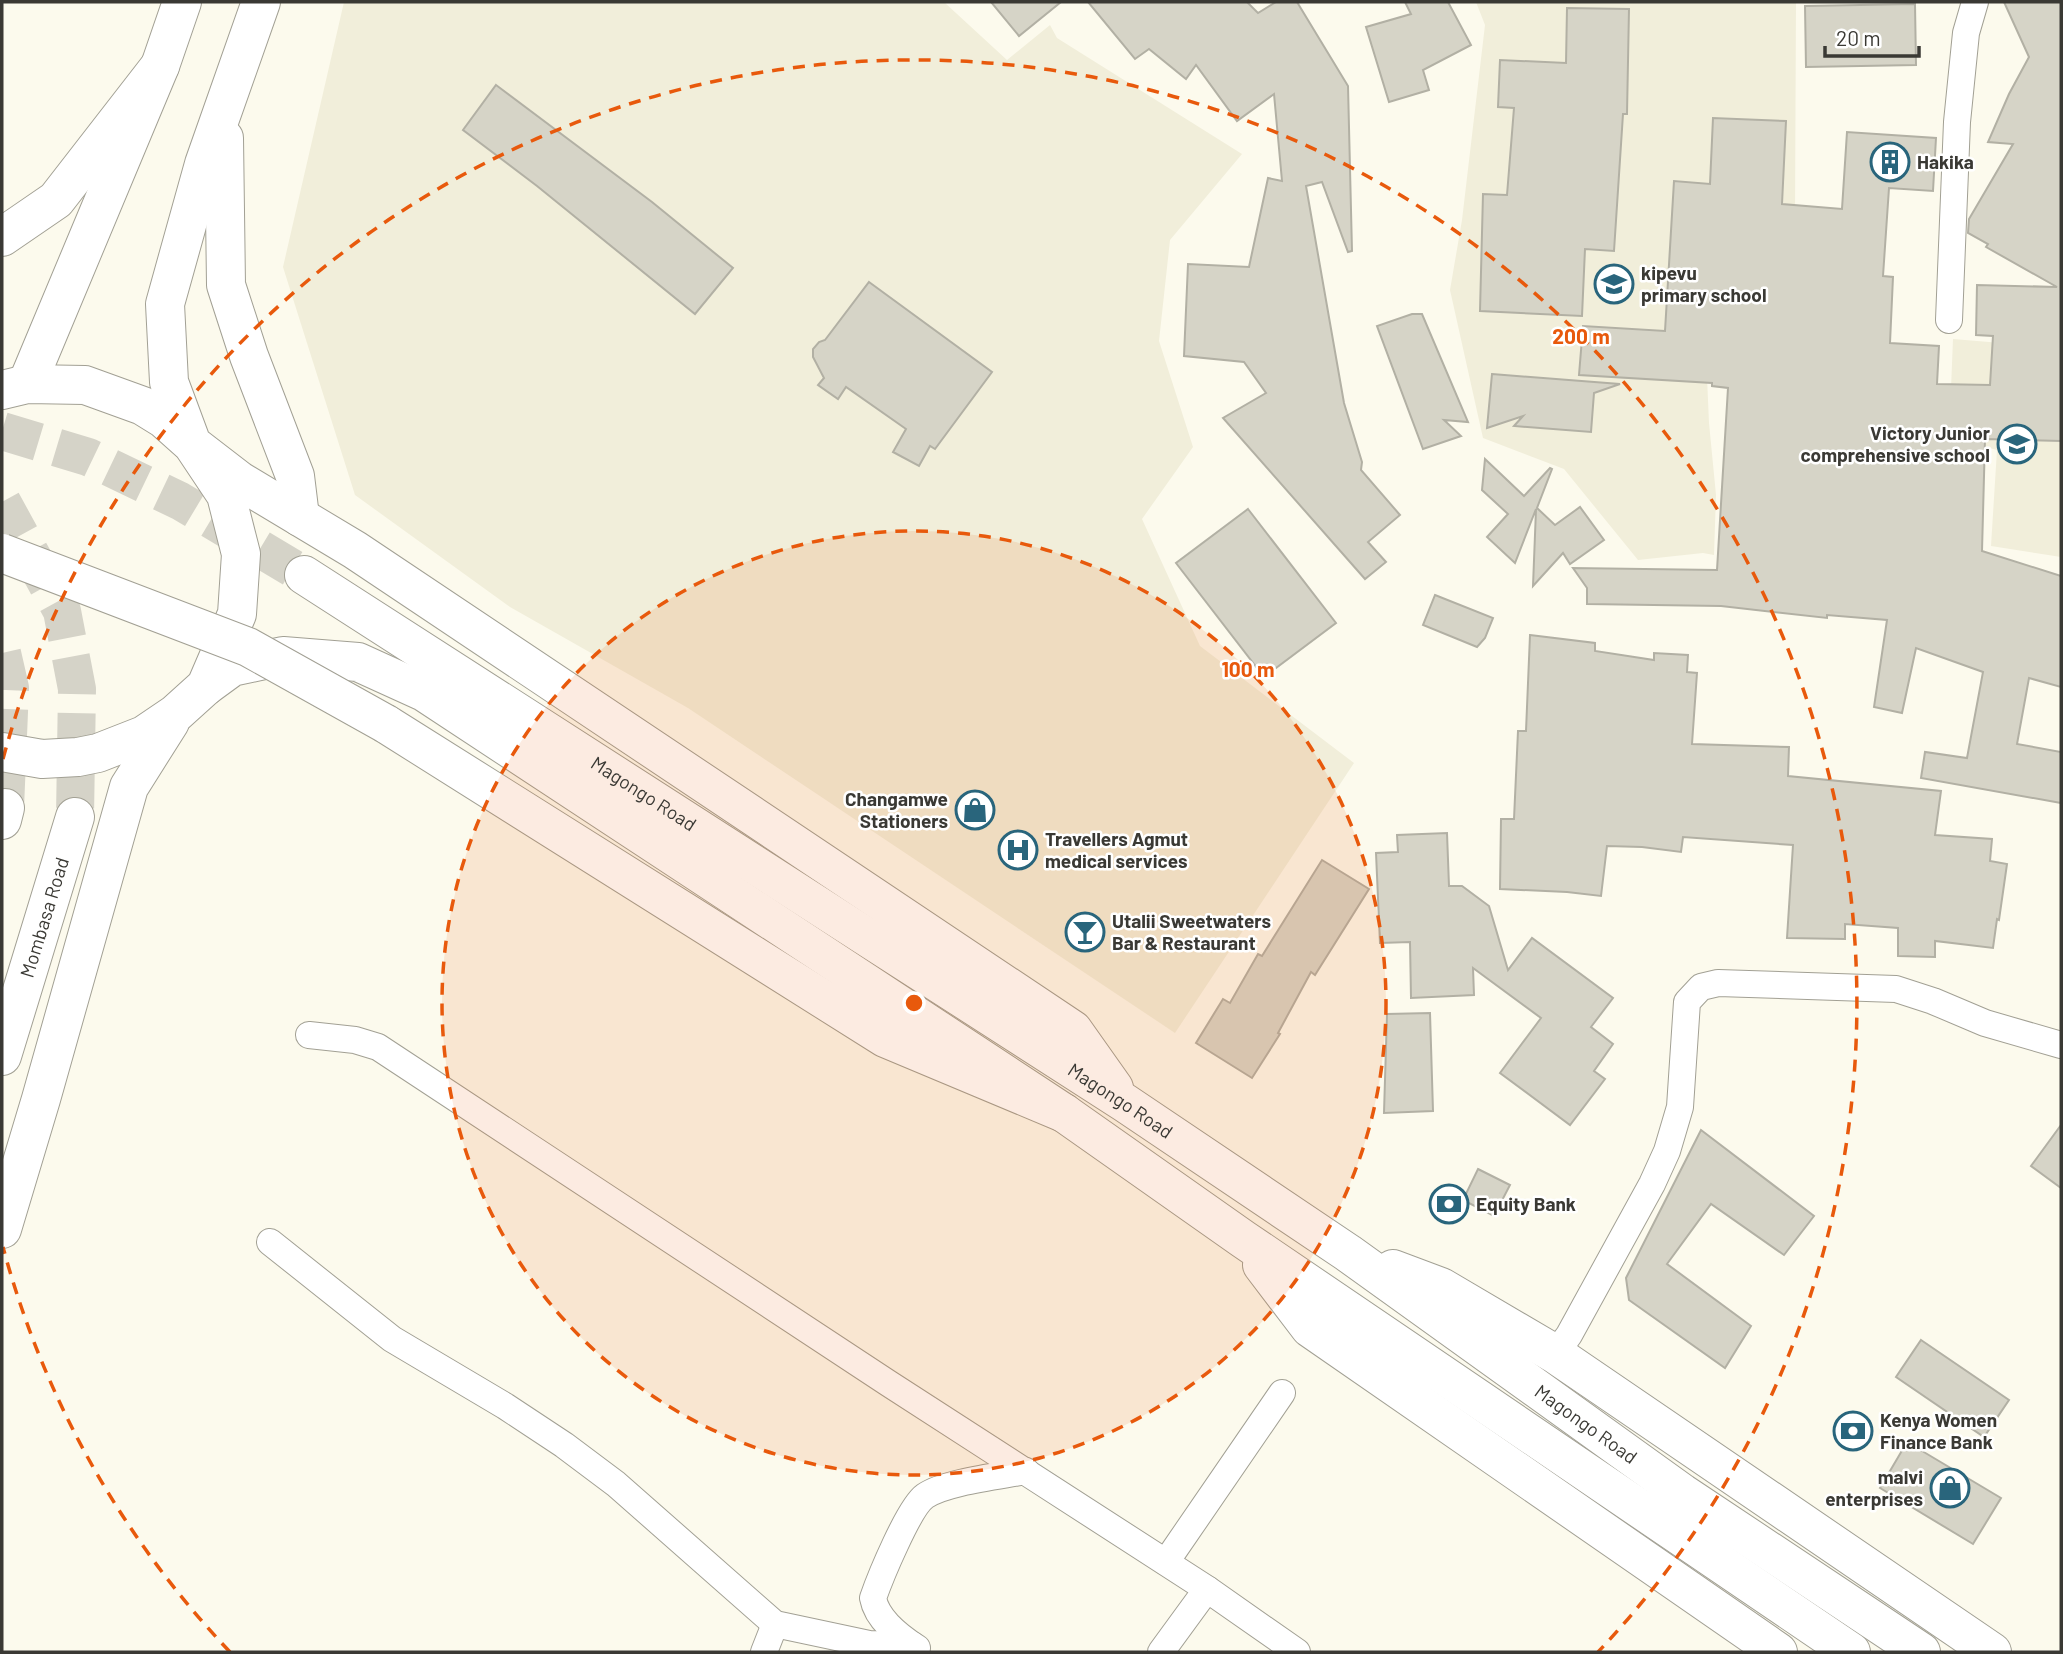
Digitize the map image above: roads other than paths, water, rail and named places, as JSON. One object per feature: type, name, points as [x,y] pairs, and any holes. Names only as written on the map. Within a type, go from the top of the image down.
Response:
[{"type":"main road","points":[[182,2],[160,66],[10,382],[85,385],[143,406],[164,419],[240,481],[355,550],[1073,1030],[1125,1103]]},
{"type":"main road","points":[[206,686],[237,614],[241,554],[226,495],[192,444],[169,382],[165,304],[204,164],[261,2]]},
{"type":"main road","points":[[2,237],[56,200],[160,66]]},
{"type":"main road","points":[[223,111],[226,285],[249,356],[295,476],[300,517]]},
{"type":"main road","points":[[2,553],[248,647],[386,724],[885,1038],[1063,1113]]},
{"type":"main road","name":"Magongo Road","points":[[304,575],[1125,1103],[1348,1253],[1682,1493],[1921,1652]]},
{"type":"main road","name":"Magongo Road","points":[[175,714],[232,667],[283,656],[358,662],[424,692],[1063,1113],[1851,1652]]},
{"type":"main road","points":[[2,752],[42,759],[98,754],[144,735],[175,714]]},
{"type":"main road","points":[[2,1228],[129,787],[175,714]]},
{"type":"main road","name":"Mombasa Road","points":[[2,1056],[75,817]]},
{"type":"main road","points":[[1243,1238],[1310,1328],[1778,1652]]},
{"type":"main road","points":[[1348,1253],[1441,1286],[1555,1354],[1992,1652]]},
{"type":"street","points":[[1949,320],[1956,122],[1966,33],[1975,2]]},
{"type":"street","points":[[1555,1354],[1569,1335],[1652,1184],[1667,1151],[1680,1107],[1687,1002],[1701,987],[1718,984],[1896,989],[1985,1023],[2061,1045]]},
{"type":"street","points":[[309,1035],[355,1040],[378,1047],[865,1368],[1166,1562],[1297,1652]]},
{"type":"street","points":[[270,1242],[392,1339],[505,1406],[606,1476],[775,1625],[869,1644],[918,1648]]},
{"type":"street","points":[[1166,1562],[1282,1393]]},
{"type":"street","points":[[918,1648],[884,1621],[874,1606],[873,1598],[916,1504],[923,1497],[947,1487],[1026,1471]]},
{"type":"street","points":[[1161,1652],[1207,1589]]},
{"type":"street","points":[[764,1652],[775,1625]]},
{"type":"tunnel","points":[[2,431],[88,457],[180,501],[304,575]]},
{"type":"tunnel","points":[[2,502],[62,611],[77,689],[75,817]]},
{"type":"tunnel","points":[[2,653],[10,688],[5,808]]},
{"type":"place","name":"Hakika","points":[[1890,162]]},
{"type":"place","name":"kipevu primary school","points":[[1614,284]]},
{"type":"place","name":"Victory Junior comprehensive school","points":[[2017,444]]},
{"type":"place","name":"Changamwe Stationers","points":[[975,810]]},
{"type":"place","name":"Travellers Agmut medical services","points":[[1018,850]]},
{"type":"place","name":"Utalii Sweetwaters Bar & Restaurant","points":[[1085,932]]},
{"type":"place","name":"Equity Bank","points":[[1449,1204]]},
{"type":"place","name":"Kenya Women Finance Bank","points":[[1853,1431]]},
{"type":"place","name":"malvi enterprises","points":[[1950,1488]]}]
